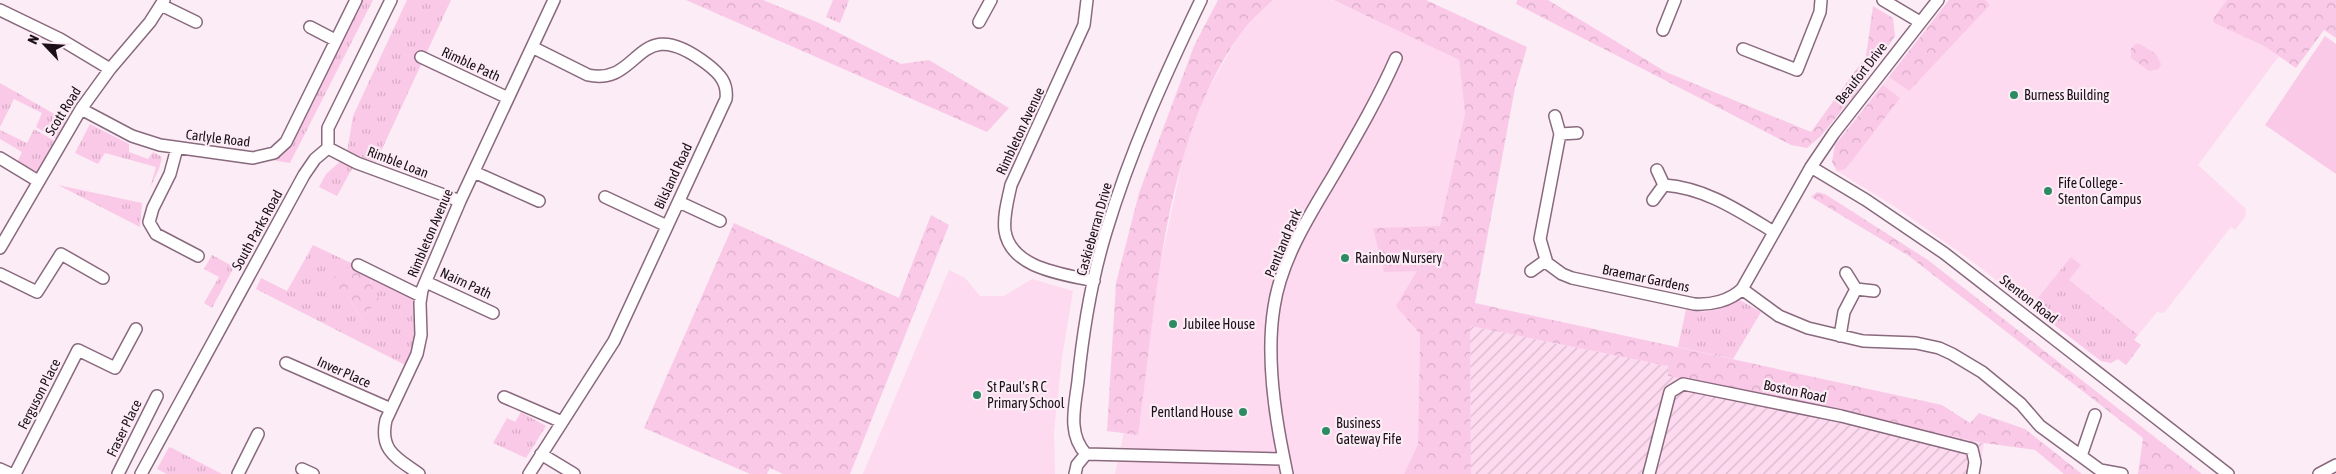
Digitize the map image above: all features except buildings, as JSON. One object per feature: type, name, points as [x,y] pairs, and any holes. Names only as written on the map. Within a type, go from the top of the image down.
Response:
[{"type":"street","name":"Carlyle Road","points":[[81,109],[145,142],[253,158],[274,153],[286,142],[356,0]]},
{"type":"street","points":[[328,148],[328,128],[391,0]]},
{"type":"street","name":"Rimbleton Avenue","points":[[413,472],[394,456],[384,442],[384,431],[391,409],[420,345],[420,296],[460,201],[554,0]]},
{"type":"street","points":[[979,22],[991,0]]},
{"type":"street","name":"Rimbleton Avenue","points":[[1087,0],[1084,25],[1011,185],[1005,230],[1008,240],[1025,260],[1038,267],[1094,281]]},
{"type":"street","name":"Caskieberran Drive","points":[[1086,454],[1078,446],[1074,436],[1074,417],[1082,336],[1105,233],[1138,144],[1201,0]]},
{"type":"street","points":[[1663,30],[1675,0]]},
{"type":"street","points":[[1743,49],[1797,70],[1820,12],[1821,0]]},
{"type":"street","points":[[1883,0],[1920,22]]},
{"type":"street","name":"Beaufort Drive","points":[[1811,167],[1834,133],[1938,0]]},
{"type":"street","points":[[163,2],[196,22]]},
{"type":"street","name":"Scott Road","points":[[0,248],[81,109],[110,69],[132,46],[163,2]]},
{"type":"street","points":[[0,10],[60,39],[110,69]]},
{"type":"street","points":[[310,27],[335,40]]},
{"type":"street","name":"Bilsland Road","points":[[528,474],[614,341],[726,100],[727,90],[720,76],[701,60],[667,43],[656,44],[645,49],[616,74],[603,77],[588,75],[532,47]]},
{"type":"street","name":"Rimble Path","points":[[421,57],[508,98]]},
{"type":"street","name":"Pentland Park","points":[[1287,474],[1272,377],[1274,307],[1288,262],[1310,214],[1362,125],[1396,58]]},
{"type":"street","points":[[1531,271],[1546,261],[1540,239],[1560,134],[1555,116]]},
{"type":"street","points":[[1560,134],[1577,133]]},
{"type":"street","points":[[178,148],[170,174],[153,208],[149,222],[156,234],[198,256]]},
{"type":"street","name":"Rimble Loan","points":[[328,148],[357,163],[460,201]]},
{"type":"street","name":"South Parks Road","points":[[141,474],[304,175],[315,159],[328,148]]},
{"type":"street","points":[[0,158],[38,181]]},
{"type":"street","points":[[1811,167],[1742,289],[1760,304],[1792,323],[1840,336],[1876,342],[1916,343],[1939,348],[1963,359],[2021,404],[2034,419],[2100,470],[2122,474]]},
{"type":"street","name":"Stenton Road","points":[[1811,167],[1866,200],[1944,253],[2224,471],[2237,474]]},
{"type":"street","points":[[1657,170],[1664,184]]},
{"type":"street","points":[[474,172],[539,201]]},
{"type":"street","points":[[1664,184],[1679,186],[1711,196],[1774,232]]},
{"type":"street","points":[[1653,200],[1664,184]]},
{"type":"street","points":[[605,197],[667,226]]},
{"type":"street","points":[[679,202],[720,220]]},
{"type":"street","points":[[0,274],[37,292],[61,254],[103,278]]},
{"type":"street","name":"Braemar Gardens","points":[[1546,261],[1554,270],[1572,278],[1694,304],[1705,305],[1727,299],[1742,289]]},
{"type":"street","points":[[358,265],[420,296]]},
{"type":"street","points":[[1846,273],[1856,289]]},
{"type":"street","name":"Nairn Path","points":[[426,282],[493,313]]},
{"type":"street","points":[[1840,336],[1844,312],[1856,289]]},
{"type":"street","points":[[1856,289],[1874,291]]},
{"type":"street","name":"Ferguson Place","points":[[15,474],[78,350],[115,368],[136,329]]},
{"type":"street","name":"Inver Place","points":[[286,363],[391,409]]},
{"type":"street","name":"Boston Road","points":[[1649,474],[1670,392],[1683,384],[1841,416],[1972,449],[1975,462],[1973,474]]},
{"type":"street","name":"Fraser Place","points":[[118,474],[157,396]]},
{"type":"street","points":[[504,397],[562,422]]},
{"type":"street","points":[[2081,456],[2095,415]]},
{"type":"street","points":[[238,474],[258,434]]},
{"type":"street","points":[[541,454],[574,474]]},
{"type":"street","points":[[1075,474],[1077,465],[1086,454],[1284,459]]},
{"type":"street","points":[[2318,474],[2336,465]]},
{"type":"street","points":[[0,469],[11,474]]},
{"type":"street","points":[[302,469],[313,474]]},
{"type":"shaded area","points":[[1273,0],[1332,0],[1459,60],[1465,114],[1420,334],[1418,444],[1404,474],[1115,474],[1185,149],[1206,93],[1241,32]]},
{"type":"shaded area","name":"Fife College - Stenton Campus","points":[[1949,0],[2232,0],[2214,23],[2264,46],[2279,56],[2198,165],[2246,209],[2245,217],[2235,230],[2231,227],[2164,313],[2157,312],[2138,335],[2134,340],[2141,345],[2126,365],[2118,359],[2111,363],[2101,361],[1973,262],[1897,208],[1837,171],[1832,162],[1835,145]]},
{"type":"shaded area","name":"St Paul's R C Primary School","points":[[949,270],[965,278],[980,296],[1004,296],[1032,279],[1073,291],[1062,357],[1054,432],[1055,474],[863,474]]},
{"type":"shaded area","points":[[1470,326],[1668,366],[1668,376],[1984,443],[1978,474],[1471,474]]},
{"type":"green space","points":[[361,0],[373,0],[290,163],[271,160],[288,146]]},
{"type":"green space","points":[[407,0],[451,0],[376,162],[347,152],[353,116]]},
{"type":"green space","points":[[686,0],[763,0],[817,22],[901,64],[929,60],[1009,108],[987,132]]},
{"type":"green space","points":[[833,0],[849,0],[840,23],[826,17]]},
{"type":"green space","points":[[1218,0],[1273,0],[1241,33],[1215,76],[1195,123],[1179,173],[1167,226],[1158,280],[1138,435],[1107,431],[1116,283],[1139,193],[1194,46]]},
{"type":"green space","points":[[1333,0],[1426,0],[1527,47],[1515,88],[1475,303],[1942,405],[1970,423],[1979,413],[2025,429],[2082,474],[2064,474],[2035,450],[1984,443],[1668,376],[1668,366],[1470,326],[1471,474],[1404,474],[1418,444],[1420,334],[1396,306],[1417,271],[1384,272],[1373,228],[1440,226],[1465,114],[1459,60]]},
{"type":"green space","points":[[1517,0],[1548,0],[1666,72],[1811,132],[1866,56],[1873,6],[1893,18],[1895,36],[1858,90],[1821,136],[1807,148],[1791,145],[1516,4]]},
{"type":"green space","points":[[1949,0],[1985,0],[1990,5],[1909,91],[1889,77]]},
{"type":"green space","points":[[2227,0],[2336,0],[2336,38],[2324,30],[2296,68],[2264,46],[2214,23],[2213,19]]},
{"type":"green space","points":[[2325,36],[2336,44],[2336,174],[2265,125]]},
{"type":"green space","points":[[2136,44],[2140,44],[2156,54],[2161,64],[2159,69],[2149,71],[2131,58],[2131,48]]},
{"type":"green space","points":[[0,83],[72,124],[61,142],[36,127],[42,113],[14,99],[0,127]]},
{"type":"green space","points":[[1883,85],[1900,98],[1845,169],[1837,171],[1832,162],[1835,145]]},
{"type":"green space","points":[[90,124],[129,144],[129,152],[148,159],[153,152],[162,157],[159,169],[150,188],[156,167],[105,153],[98,164],[75,153]]},
{"type":"green space","points":[[34,129],[60,144],[38,181],[15,167],[22,152],[0,139],[0,130],[27,143]]},
{"type":"green space","points":[[342,160],[353,167],[337,196],[319,187],[326,174]]},
{"type":"green space","points":[[58,185],[142,203],[140,227]]},
{"type":"green space","points":[[1817,192],[1825,194],[1928,260],[2202,474],[2138,474],[2143,438],[1909,256],[1811,197]]},
{"type":"green space","points":[[931,215],[949,225],[850,474],[783,474],[770,468],[767,474],[750,474],[644,428],[734,223],[899,298]]},
{"type":"green space","points":[[313,245],[353,264],[348,296],[364,324],[370,285],[375,273],[420,296],[411,368],[256,289],[261,278],[287,291]]},
{"type":"green space","points":[[212,255],[234,267],[212,308],[204,303],[219,277],[204,269]]},
{"type":"green space","points":[[2071,257],[2081,265],[2069,280],[2138,335],[2134,340],[2141,345],[2126,365],[2118,359],[2111,363],[2101,361],[2036,311],[2038,298]]},
{"type":"green space","points":[[353,264],[375,273],[370,283],[381,303],[369,309],[373,319],[364,324],[348,296],[339,294],[330,280]]},
{"type":"green space","points":[[1738,299],[1761,312],[1733,359],[1678,347],[1686,309],[1693,311],[1713,310],[1726,306]]},
{"type":"green space","points":[[521,412],[546,426],[526,458],[493,443],[507,418],[515,422]]},
{"type":"green space","points":[[169,447],[222,474],[167,474],[157,469]]},
{"type":"place","name":"Burness Building","points":[[2014,95]]},
{"type":"place","name":"Fife College - Stenton Campus","points":[[2048,191]]},
{"type":"place","name":"Rainbow Nursery","points":[[1345,258]]},
{"type":"place","name":"Jubilee House","points":[[1173,324]]},
{"type":"place","name":"St Paul's R C Primary School","points":[[977,395]]},
{"type":"place","name":"Pentland House","points":[[1243,412]]},
{"type":"place","name":"Business Gateway Fife","points":[[1326,431]]}]
